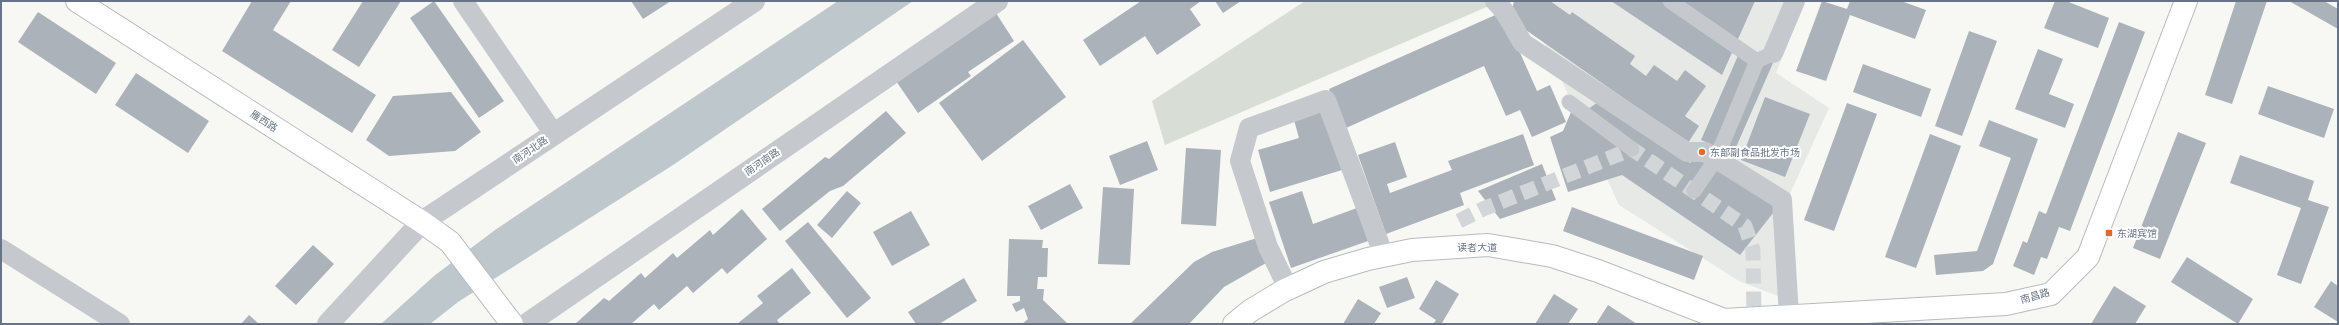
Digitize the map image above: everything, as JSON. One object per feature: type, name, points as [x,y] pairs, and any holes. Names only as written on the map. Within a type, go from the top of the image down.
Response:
[{"type":"main road","name":"雁西路","points":[[77,1],[422,222],[450,242],[512,324]]},
{"type":"main road","name":"南昌路","points":[[1725,323],[1789,316],[2006,304],[2051,294],[2088,257],[2186,1]]},
{"type":"main road","name":"读者大道","points":[[1234,324],[1250,311],[1288,288],[1324,272],[1412,250],[1488,245],[1552,256],[1598,271],[1725,323]]},
{"type":"street","points":[[463,1],[554,134]]},
{"type":"street","name":"南河北路","points":[[328,324],[422,222],[754,1]]},
{"type":"street","name":"南河南路","points":[[527,324],[997,1]]},
{"type":"street","points":[[1495,1],[1502,7],[1511,26],[1523,43],[1687,152],[1705,152],[1782,200],[1789,316]]},
{"type":"street","points":[[1670,1],[1765,57]]},
{"type":"street","points":[[1694,191],[1716,159],[1765,57],[1795,1]]},
{"type":"street","points":[[1288,288],[1268,247],[1240,161],[1249,128],[1326,100],[1384,256]]},
{"type":"street","points":[[1569,102],[1632,149]]},
{"type":"street","points":[[1,249],[120,324]]},
{"type":"shaded area","points":[[838,1],[913,1],[673,165],[458,302],[430,324],[381,324],[434,276],[495,230]]},
{"type":"shaded area","points":[[1305,1],[1488,1],[1489,6],[1165,145],[1152,101]]},
{"type":"shaded area","name":"东部副食品批发市场","points":[[1530,1],[1805,1],[1776,73],[1829,108],[1789,196],[1794,302],[1739,281],[1619,205],[1530,12]]},
{"type":"building","points":[[252,1],[291,1],[273,30],[376,95],[352,133],[222,51]]},
{"type":"building","points":[[363,1],[401,1],[359,67],[332,50]]},
{"type":"building","points":[[434,1],[504,101],[479,118],[410,18]]},
{"type":"building","points":[[631,1],[671,1],[643,19]]},
{"type":"building","points":[[1141,1],[1201,1],[1190,9],[1201,25],[1157,55],[1145,36],[1100,66],[1083,40]]},
{"type":"building","points":[[1215,1],[1241,1],[1223,13]]},
{"type":"building","points":[[1514,1],[1550,1],[1570,15],[1572,12],[1635,56],[1630,64],[1646,76],[1654,65],[1677,81],[1685,70],[1706,86],[1685,116],[1699,126],[1688,143],[1510,19]]},
{"type":"building","points":[[1611,1],[1755,1],[1722,75]]},
{"type":"building","points":[[1822,1],[1847,9],[1850,1],[1901,1],[1926,10],[1915,39],[1850,15],[1826,81],[1796,71]]},
{"type":"building","points":[[2055,1],[2066,1],[2109,18],[2098,48],[2044,28]]},
{"type":"building","points":[[2236,1],[2267,1],[2232,104],[2205,95]]},
{"type":"building","points":[[2289,1],[2324,1],[2338,9],[2338,29]]},
{"type":"building","points":[[38,12],[116,63],[96,94],[18,42]]},
{"type":"building","points":[[1502,12],[1537,91],[1550,85],[1566,122],[1532,137],[1520,110],[1506,116],[1484,66],[1346,128],[1329,89]]},
{"type":"building","points":[[996,13],[1014,41],[968,72],[971,76],[918,113],[896,81]]},
{"type":"building","points":[[2119,22],[2145,32],[2070,231],[2059,227],[2047,259],[2041,257],[2034,275],[2013,266],[2023,241],[2027,243],[2039,211],[2046,214]]},
{"type":"building","points":[[1969,31],[1997,41],[1962,136],[1935,126]]},
{"type":"building","points":[[1023,40],[1066,97],[982,161],[939,103]]},
{"type":"building","points":[[1741,49],[1773,63],[1733,154],[1701,140]]},
{"type":"building","points":[[2038,49],[2063,59],[2049,94],[2074,104],[2065,128],[2015,109]]},
{"type":"building","points":[[1863,64],[1931,89],[1921,117],[1853,92]]},
{"type":"building","points":[[136,73],[209,121],[188,153],[115,105]]},
{"type":"building","points":[[2268,86],[2334,109],[2324,138],[2258,114]]},
{"type":"building","points":[[451,92],[481,132],[455,151],[389,156],[366,140],[393,96]]},
{"type":"building","points":[[1765,97],[1810,114],[1785,177],[1741,160]]},
{"type":"building","points":[[1598,102],[1690,163],[1696,156],[1777,208],[1740,255],[1622,175],[1568,192],[1550,137],[1563,131],[1574,105],[1587,110]]},
{"type":"building","points":[[1847,103],[1877,114],[1834,231],[1804,220]]},
{"type":"building","points":[[886,111],[906,133],[843,186],[830,191],[780,231],[762,209],[825,157],[829,159]]},
{"type":"building","points":[[1324,111],[1342,170],[1270,192],[1258,150],[1299,138],[1294,120]]},
{"type":"building","points":[[1989,120],[2038,139],[1993,264],[1983,271],[1936,275],[1934,255],[1977,251],[2011,158],[1979,146]]},
{"type":"building","points":[[2178,132],[2206,143],[2160,259],[2133,248]]},
{"type":"building","points":[[1523,134],[1534,165],[1460,193],[1464,205],[1386,234],[1358,155],[1395,142],[1407,177],[1387,184],[1390,193],[1452,170],[1448,161]]},
{"type":"building","points":[[1930,134],[1961,146],[1916,268],[1885,257]]},
{"type":"building","points":[[1147,141],[1158,170],[1120,185],[1109,156]]},
{"type":"building","points":[[1186,148],[1221,150],[1216,226],[1181,224]]},
{"type":"building","points":[[2240,155],[2314,181],[2308,200],[2329,207],[2301,284],[2277,275],[2301,208],[2230,183]]},
{"type":"building","points":[[1542,164],[1556,200],[1500,219],[1478,191]]},
{"type":"building","points":[[1070,184],[1083,208],[1041,230],[1028,206]]},
{"type":"building","points":[[1103,187],[1134,189],[1130,265],[1098,264]]},
{"type":"building","points":[[847,191],[861,203],[832,238],[817,225]]},
{"type":"building","points":[[1302,191],[1313,224],[1357,208],[1368,241],[1291,268],[1269,202]]},
{"type":"building","points":[[1572,207],[1703,256],[1694,280],[1563,231]]},
{"type":"building","points":[[742,209],[767,239],[727,274],[722,268],[693,293],[687,286],[659,310],[654,304],[631,324],[575,324],[604,298],[609,301],[641,273],[645,278],[673,253],[677,258],[710,230],[713,235]]},
{"type":"building","points":[[911,211],[930,245],[892,266],[873,232]]},
{"type":"building","points":[[808,222],[871,298],[847,318],[785,241]]},
{"type":"building","points":[[1257,238],[1266,263],[1224,287],[1189,324],[1130,324],[1194,262],[1212,252]]},
{"type":"building","points":[[1009,239],[1043,240],[1042,248],[1048,248],[1047,277],[1038,277],[1037,289],[1044,289],[1043,300],[1068,324],[1022,324],[1028,319],[1024,308],[1016,312],[1012,304],[1020,301],[1020,296],[1007,296]]},
{"type":"building","points":[[313,245],[334,264],[296,305],[275,286]]},
{"type":"building","points":[[2187,257],[2253,299],[2238,324],[2171,282]]},
{"type":"building","points":[[792,268],[811,293],[777,320],[780,324],[737,324],[763,303],[757,296]]},
{"type":"building","points":[[1407,277],[1415,298],[1387,308],[1379,287]]},
{"type":"building","points":[[964,278],[977,301],[939,324],[916,324],[908,312]]},
{"type":"building","points":[[1436,280],[1459,294],[1442,323],[1445,324],[1433,324],[1436,320],[1419,309]]},
{"type":"building","points":[[2331,281],[2338,286],[2338,322],[2314,307]]},
{"type":"building","points":[[2114,286],[2146,306],[2135,324],[2091,324]]},
{"type":"building","points":[[1554,294],[1578,309],[1568,324],[1535,324]]},
{"type":"building","points":[[1358,299],[1381,313],[1374,324],[1343,324]]},
{"type":"building","points":[[1608,305],[1637,324],[1596,324]]},
{"type":"building","points":[[249,315],[259,324],[241,324]]},
{"type":"tunnel","points":[[1459,221],[1483,209],[1632,149],[1745,226],[1753,250],[1754,318]]},
{"type":"place","name":"东部副食品批发市场","points":[[1702,152]]},
{"type":"place","name":"东湖宾馆","points":[[2109,233]]}]
